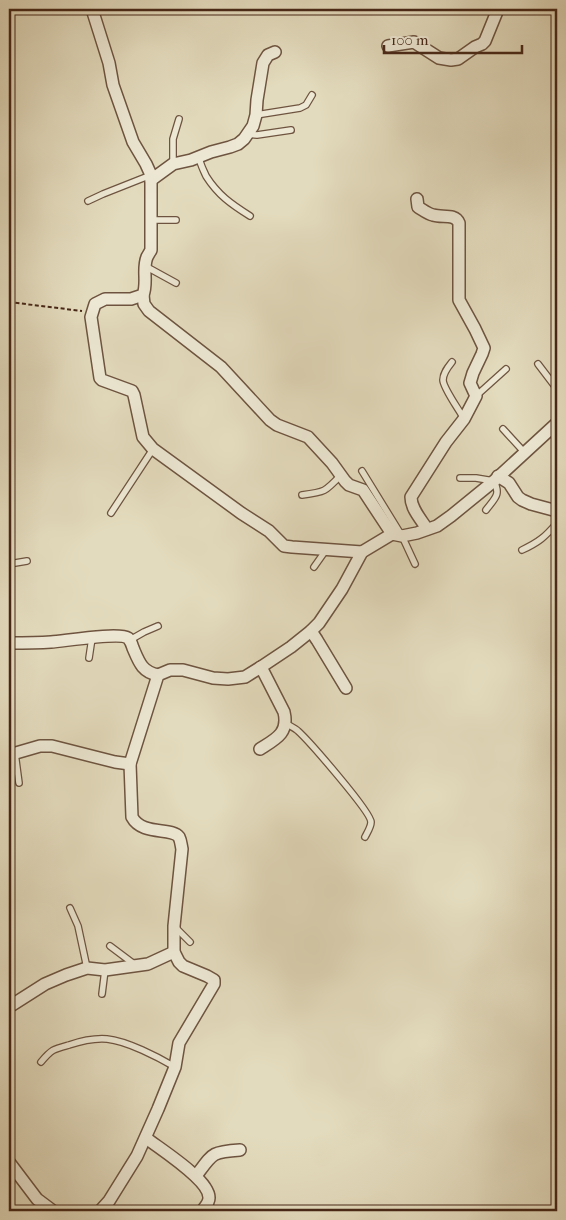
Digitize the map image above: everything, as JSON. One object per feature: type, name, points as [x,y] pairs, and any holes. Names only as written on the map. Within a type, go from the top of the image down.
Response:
[{"type":"street","points":[[92,9],[110,63],[113,85],[133,142],[151,178],[151,250],[146,258],[145,288],[142,296],[144,304],[149,311],[221,367],[270,420],[277,425],[308,437],[349,485],[363,490],[397,535]]},
{"type":"street","points":[[388,46],[414,42],[439,58],[458,59],[485,41],[498,9]]},
{"type":"street","points":[[151,178],[173,164],[238,144],[248,134],[253,126],[256,115],[260,74],[263,63],[268,55],[275,52]]},
{"type":"street","points":[[417,200],[418,207],[425,212],[432,215],[454,217],[459,224],[459,300],[484,348],[470,382],[476,396],[464,419],[446,442],[411,497],[413,508],[427,529]]},
{"type":"street","points":[[142,296],[105,299],[95,304],[91,317],[100,378],[132,391],[143,437],[153,449],[269,531],[284,546],[362,552],[397,535],[417,533],[437,526],[496,479],[557,423]]},
{"type":"street","points":[[496,479],[509,484],[522,500],[557,511]]},
{"type":"street","points":[[9,643],[51,642],[119,635],[130,640],[138,660],[146,671],[150,673],[158,675],[170,670],[183,670],[214,678],[245,677],[311,632],[337,597],[362,552]]},
{"type":"street","points":[[311,632],[318,640],[346,688]]},
{"type":"street","points":[[260,749],[280,735],[286,720],[284,712],[261,667]]},
{"type":"street","points":[[100,1211],[109,1201],[137,1156],[175,1067],[179,1043],[214,984],[214,980],[183,966],[174,952],[174,926],[182,849],[180,839],[175,834],[145,828],[135,822],[132,817],[130,764],[158,675]]},
{"type":"street","points":[[12,754],[40,746],[52,746],[130,764]]},
{"type":"street","points":[[12,1005],[45,984],[87,968],[105,970],[148,964],[174,952]]},
{"type":"street","points":[[146,1138],[196,1176],[205,1186],[210,1198],[202,1211]]},
{"type":"street","points":[[196,1176],[210,1157],[217,1152],[240,1150]]},
{"type":"street","points":[[9,1162],[37,1198],[52,1211]]},
{"type":"lane","points":[[256,115],[300,108],[306,105],[312,94]]},
{"type":"lane","points":[[173,164],[173,139],[178,119]]},
{"type":"lane","points":[[248,134],[257,135],[291,130]]},
{"type":"lane","points":[[199,157],[200,164],[212,186],[224,199],[250,216]]},
{"type":"lane","points":[[88,201],[151,178]]},
{"type":"lane","points":[[151,220],[176,220]]},
{"type":"lane","points":[[145,266],[176,283]]},
{"type":"lane","points":[[452,362],[443,380],[447,391],[464,419]]},
{"type":"lane","points":[[538,364],[557,389]]},
{"type":"lane","points":[[476,396],[506,369]]},
{"type":"lane","points":[[503,429],[525,452]]},
{"type":"lane","points":[[111,513],[153,449]]},
{"type":"lane","points":[[362,471],[415,564]]},
{"type":"lane","points":[[302,494],[322,492],[341,475]]},
{"type":"lane","points":[[460,478],[496,479],[498,489],[496,498],[486,510]]},
{"type":"lane","points":[[522,550],[539,542],[557,523]]},
{"type":"lane","points":[[314,567],[327,550]]},
{"type":"lane","points":[[9,564],[27,561]]},
{"type":"lane","points":[[130,640],[158,626]]},
{"type":"lane","points":[[88,658],[92,638]]},
{"type":"lane","points":[[285,723],[297,730],[324,759],[370,817],[371,823],[365,837]]},
{"type":"lane","points":[[12,754],[19,783]]},
{"type":"lane","points":[[70,908],[78,926],[87,968]]},
{"type":"lane","points":[[174,926],[190,942]]},
{"type":"lane","points":[[110,946],[136,966]]},
{"type":"lane","points":[[102,994],[105,970]]},
{"type":"lane","points":[[41,1062],[56,1048],[107,1039],[119,1042],[175,1067]]},
{"type":"path","points":[[9,302],[92,312]]}]
